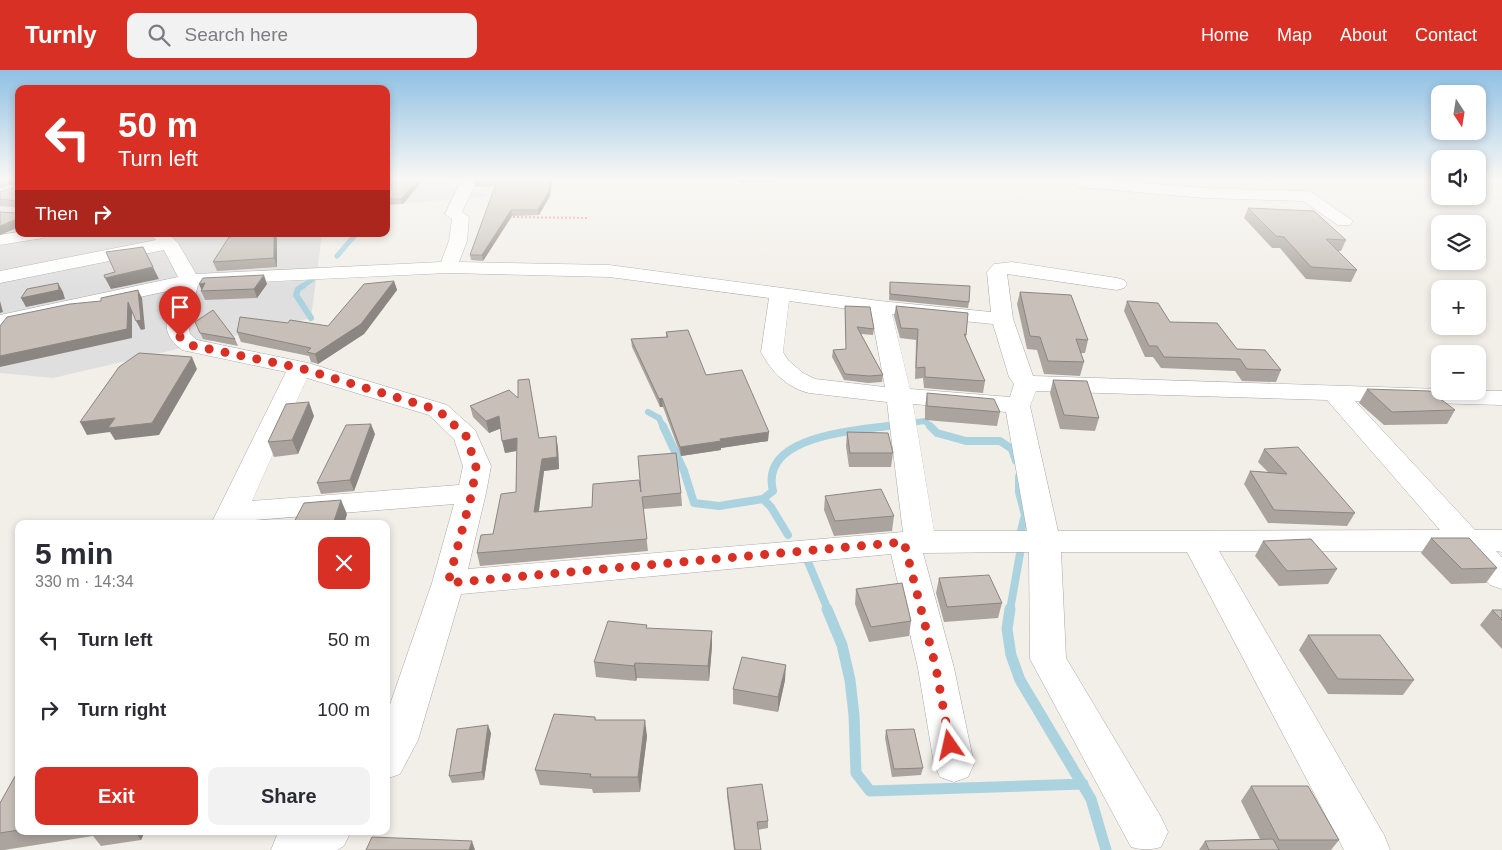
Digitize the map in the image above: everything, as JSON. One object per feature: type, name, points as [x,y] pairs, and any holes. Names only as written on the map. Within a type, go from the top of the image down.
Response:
[{"type":"street","points":[[448,267],[458,241],[460,217],[456,215]]},
{"type":"street","points":[[1336,215],[1344,221]]},
{"type":"street","points":[[0,240],[18,237]]},
{"type":"street","points":[[0,277],[164,238],[190,280],[177,323],[180,337],[190,345],[300,368],[438,410],[466,436],[476,466],[472,493],[448,583],[398,740],[390,754]]},
{"type":"street","points":[[0,321],[190,280],[448,267],[609,272],[678,279],[880,307],[1002,319]]},
{"type":"street","points":[[1117,284],[1012,268],[1001,268],[997,272],[1002,319],[1021,377],[1021,394],[1044,542],[1048,659],[1146,832]]},
{"type":"street","points":[[780,294],[772,352],[780,364],[795,378],[809,386],[900,396],[1334,393],[1502,398]]},
{"type":"street","points":[[880,307],[900,396],[912,543],[954,764]]},
{"type":"street","points":[[229,518],[300,368]]},
{"type":"street","points":[[1334,393],[1502,577]]},
{"type":"street","points":[[229,518],[472,493]]},
{"type":"street","points":[[1197,541],[1368,850]]},
{"type":"street","points":[[448,583],[912,543],[1502,541]]},
{"type":"street","points":[[293,850],[321,835]]},
{"type":"path","points":[[509,217],[587,218]]},
{"type":"shaded area","points":[[0,215],[15,215],[15,237],[322,237],[311,318],[53,378],[0,373]]},
{"type":"building","points":[[0,215],[15,215],[15,220],[0,226]]},
{"type":"building","points":[[484,215],[508,215],[482,255],[470,255]]},
{"type":"building","points":[[1255,215],[1319,215],[1346,240],[1326,239],[1357,270],[1311,267],[1284,237],[1276,236]]},
{"type":"building","points":[[229,237],[274,237],[274,258],[213,262]]},
{"type":"building","points":[[143,247],[153,267],[105,278],[104,275],[115,272],[106,252]]},
{"type":"building","points":[[264,275],[254,289],[201,291],[205,283],[199,284],[203,278]]},
{"type":"building","points":[[394,281],[361,324],[315,354],[307,352],[311,348],[237,332],[240,317],[288,323],[290,320],[328,326],[364,284]]},
{"type":"building","points":[[890,282],[970,286],[969,302],[890,294]]},
{"type":"building","points":[[58,283],[59,290],[21,298],[27,289]]},
{"type":"building","points":[[138,290],[141,320],[136,321],[128,302],[127,329],[0,356],[0,326],[7,317],[70,304],[101,301],[101,298]]},
{"type":"building","points":[[1020,292],[1071,295],[1088,340],[1076,339],[1084,362],[1048,361],[1040,337],[1030,336]]},
{"type":"building","points":[[1127,301],[1158,303],[1170,322],[1217,323],[1237,349],[1265,350],[1281,370],[1247,369],[1240,359],[1164,357],[1157,346],[1149,346]]},
{"type":"building","points":[[845,306],[870,307],[874,329],[857,327],[883,375],[845,374],[833,350],[846,349]]},
{"type":"building","points":[[896,306],[968,313],[966,335],[964,334],[985,381],[925,377],[925,367],[916,368],[918,329],[901,328]]},
{"type":"building","points":[[213,310],[235,339],[200,333],[195,322]]},
{"type":"building","points":[[688,330],[706,375],[742,370],[769,432],[680,447],[662,398],[659,399],[631,339],[668,337],[666,332]]},
{"type":"building","points":[[139,353],[192,357],[152,423],[108,428],[115,418],[80,422],[119,367]]},
{"type":"building","points":[[529,379],[539,438],[556,436],[557,457],[542,459],[534,512],[592,507],[593,484],[639,480],[641,492],[638,456],[676,453],[681,493],[642,497],[647,539],[477,553],[481,535],[493,534],[501,494],[516,492],[517,438],[502,441],[499,416],[486,421],[470,406],[509,390],[518,398],[518,380]]},
{"type":"building","points":[[1053,380],[1087,381],[1099,418],[1064,415]]},
{"type":"building","points":[[1367,389],[1430,391],[1431,400],[1442,400],[1455,410],[1392,412]]},
{"type":"building","points":[[927,393],[994,399],[1000,412],[927,406]]},
{"type":"building","points":[[309,402],[292,440],[268,442],[286,404]]},
{"type":"building","points":[[371,424],[350,480],[317,483],[346,425]]},
{"type":"building","points":[[847,432],[888,433],[893,453],[850,453]]},
{"type":"building","points":[[1298,447],[1355,513],[1274,510],[1250,471],[1287,474],[1264,449]]},
{"type":"building","points":[[881,489],[894,516],[835,521],[825,496]]},
{"type":"building","points":[[341,500],[334,520],[295,520],[304,503]]},
{"type":"building","points":[[1431,538],[1469,538],[1497,568],[1462,569]]},
{"type":"building","points":[[1311,539],[1337,569],[1287,571],[1263,541]]},
{"type":"building","points":[[989,575],[1002,603],[947,607],[939,578]]},
{"type":"building","points":[[902,583],[911,621],[871,627],[856,589]]},
{"type":"building","points":[[1492,610],[1502,610],[1502,620]]},
{"type":"building","points":[[608,621],[647,625],[646,628],[712,631],[708,666],[635,663],[634,666],[594,662]]},
{"type":"building","points":[[1308,635],[1380,635],[1414,680],[1338,679]]},
{"type":"building","points":[[742,657],[786,665],[778,697],[733,689]]},
{"type":"building","points":[[554,714],[595,717],[595,720],[645,720],[638,777],[590,777],[591,774],[535,770]]},
{"type":"building","points":[[488,725],[482,772],[449,776],[457,729]]},
{"type":"building","points":[[914,729],[923,768],[894,769],[886,730]]},
{"type":"building","points":[[15,776],[15,831],[0,833],[0,803]]},
{"type":"building","points":[[762,784],[768,821],[757,822],[761,850],[735,850],[727,788]]},
{"type":"building","points":[[1251,786],[1308,786],[1339,840],[1279,840]]},
{"type":"building","points":[[372,837],[472,841],[469,850],[366,850]]},
{"type":"building","points":[[1273,839],[1279,850],[1209,850],[1205,841]]},
{"type":"waterway","points":[[337,256],[353,237]]},
{"type":"waterway","points":[[301,287],[312,280]]},
{"type":"waterway","points":[[303,286],[298,289],[296,295],[311,318]]},
{"type":"waterway","points":[[648,412],[659,418],[663,427]]},
{"type":"waterway","points":[[910,423],[925,421],[937,433],[966,441],[1000,441],[1012,449],[1016,461]]},
{"type":"waterway","points":[[663,426],[684,471],[694,503],[719,506],[763,499]]},
{"type":"waterway","points":[[763,499],[773,491],[772,473],[780,458],[794,448],[833,434],[888,426],[882,427]]},
{"type":"waterway","points":[[1019,477],[1019,492],[1025,515],[1021,531]]},
{"type":"waterway","points":[[763,499],[771,507],[788,535]]},
{"type":"waterway","points":[[1010,610],[1021,548]]},
{"type":"waterway","points":[[806,557],[828,610]]},
{"type":"waterway","points":[[827,609],[842,645],[850,680],[854,715],[856,773],[870,791],[1082,784]]},
{"type":"waterway","points":[[1010,609],[1007,629],[1011,655],[1020,680],[1082,784]]},
{"type":"waterway","points":[[1082,784],[1091,799],[1106,850]]},
{"type":"route","points":[[180,337],[190,345],[300,368],[438,410],[466,436],[476,466],[472,493],[448,583],[904,542],[936,668],[950,745]]}]
